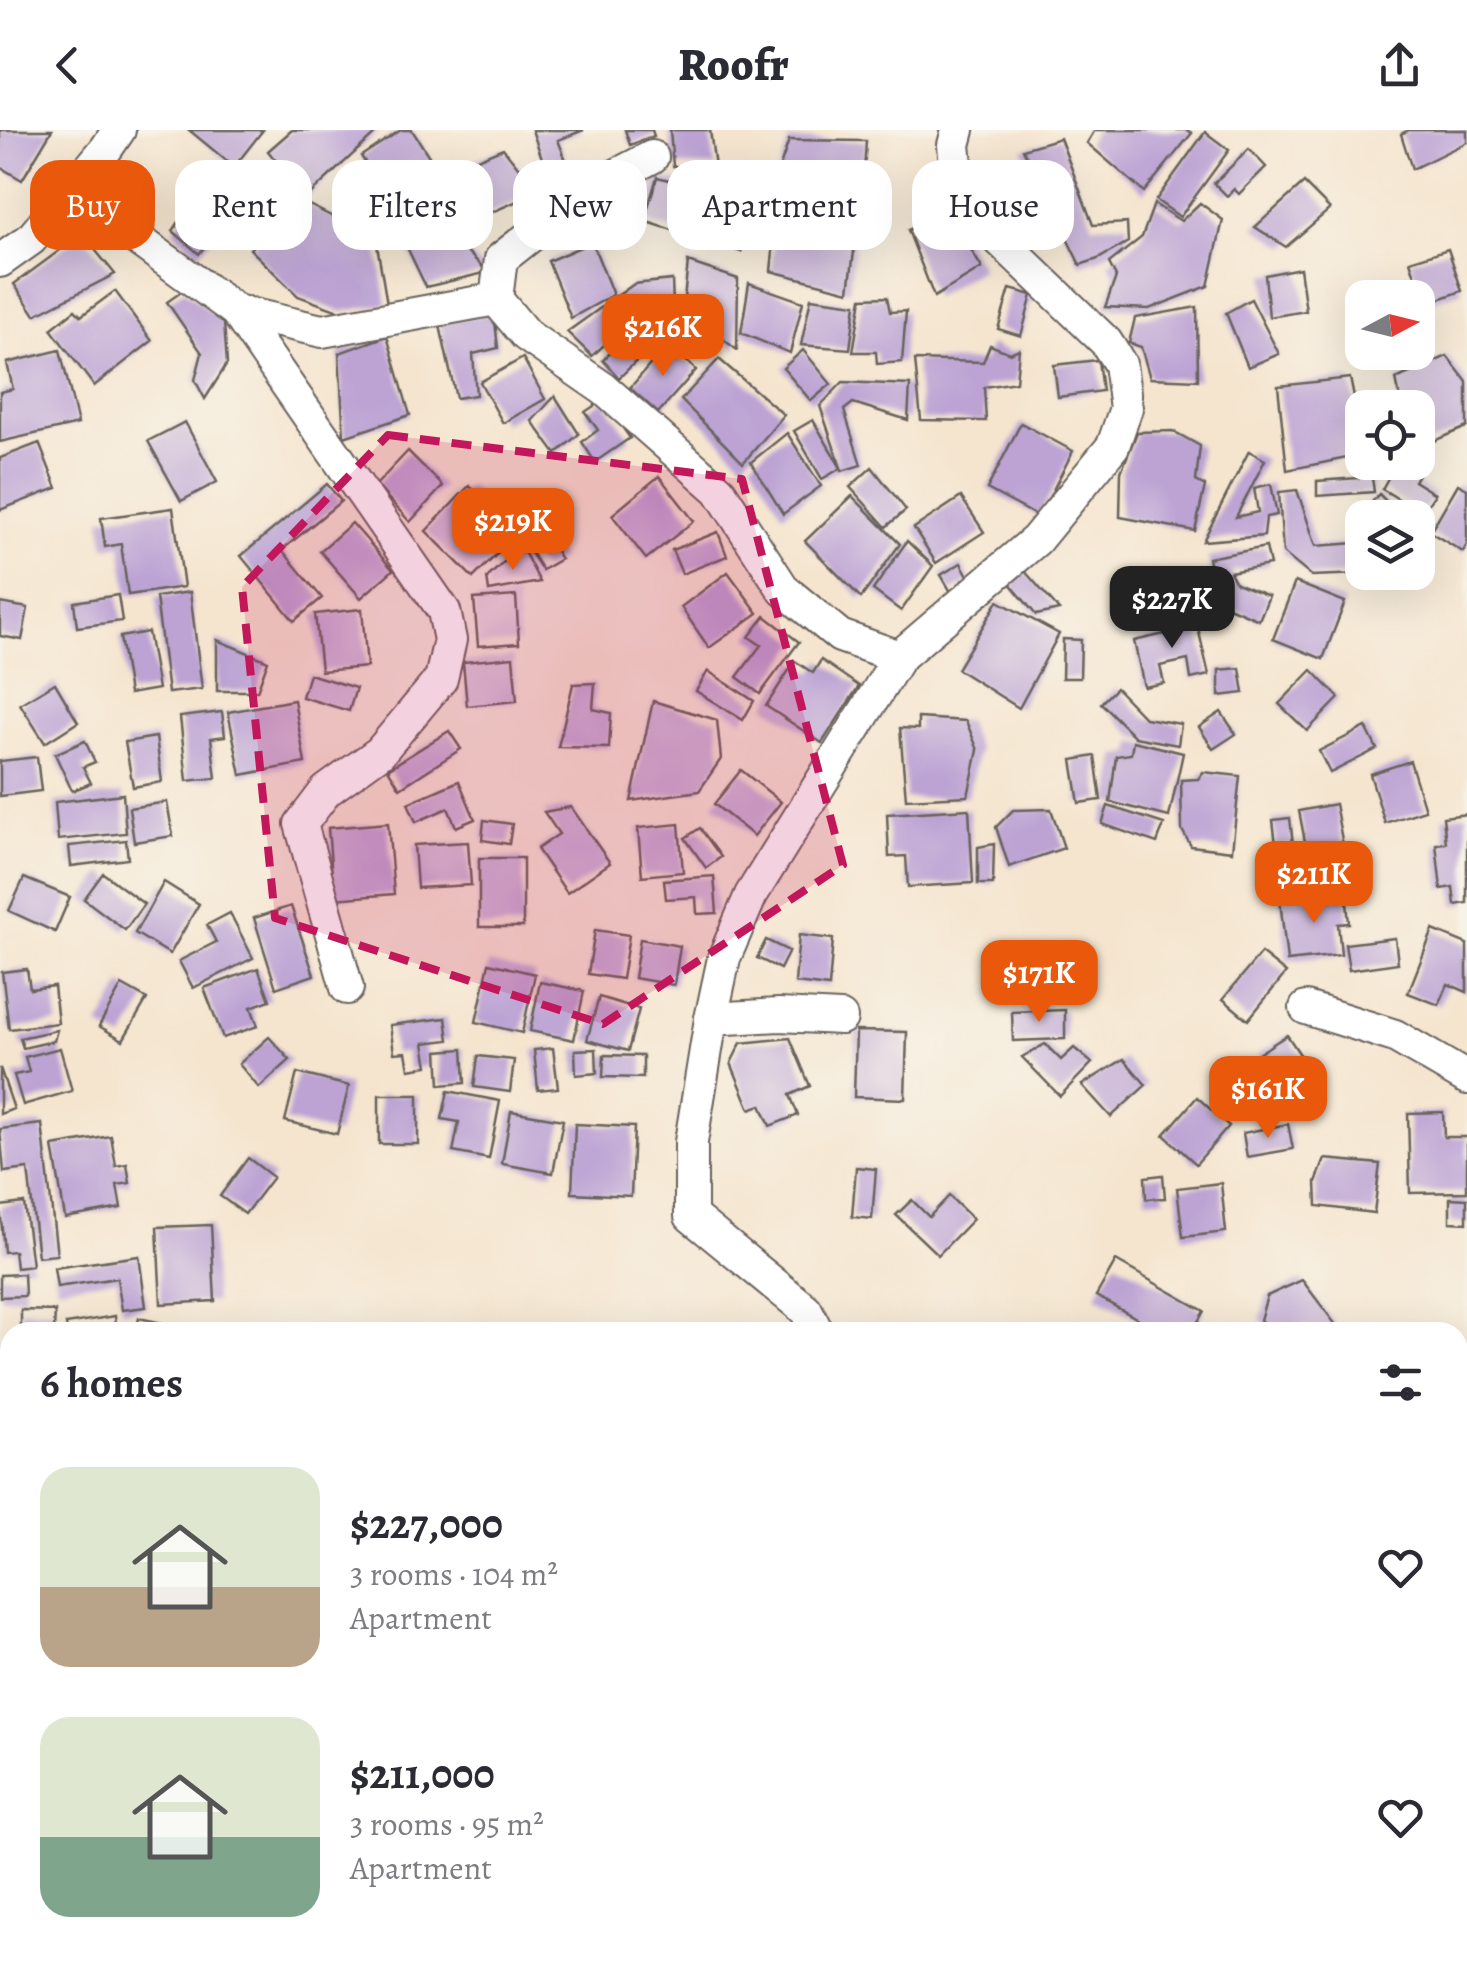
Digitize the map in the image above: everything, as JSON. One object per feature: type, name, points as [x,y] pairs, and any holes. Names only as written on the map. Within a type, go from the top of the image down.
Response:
[{"type":"street","points":[[812,1322],[806,1310],[691,1216],[691,1142],[724,958],[752,894],[899,657],[1036,540],[1113,446],[1126,408],[1120,364],[1106,342],[981,222],[958,184],[954,146],[958,130]]},
{"type":"street","points":[[92,160],[107,136]]},
{"type":"street","points":[[652,156],[590,189],[500,259],[496,298],[526,336],[604,390],[719,490],[784,590],[840,636],[899,657]]},
{"type":"street","points":[[0,260],[30,240]]},
{"type":"street","points":[[153,250],[236,310],[444,611],[450,640],[441,679],[380,752],[326,791],[301,824],[347,988]]},
{"type":"street","points":[[236,310],[322,330],[496,298]]},
{"type":"street","points":[[1306,1008],[1395,1036],[1467,1078]]},
{"type":"street","points":[[711,1019],[780,1015],[841,1018]]},
{"type":"highlighted area","points":[[388,435],[742,479],[843,865],[603,1024],[275,918],[242,587]]},
{"type":"building","points":[[0,130],[52,130],[34,160],[30,160],[22,180],[0,167]]},
{"type":"building","points":[[189,130],[263,130],[239,160],[225,160]]},
{"type":"building","points":[[292,130],[379,130],[347,160],[332,160],[332,174],[312,192],[312,160],[275,160],[268,151]]},
{"type":"building","points":[[401,130],[412,130],[431,160],[364,160],[361,156]]},
{"type":"building","points":[[532,130],[584,130],[558,140],[566,160],[543,160]]},
{"type":"building","points":[[625,130],[652,130],[654,136],[630,145]]},
{"type":"building","points":[[670,130],[710,130],[714,160],[672,160]]},
{"type":"building","points":[[1095,130],[1192,133],[1144,192],[1087,143]]},
{"type":"building","points":[[1409,130],[1467,130],[1467,142],[1412,169],[1401,134]]},
{"type":"building","points":[[1205,132],[1229,150],[1180,217],[1156,200]]},
{"type":"building","points":[[1060,138],[1068,160],[1028,160],[1023,149]]},
{"type":"building","points":[[789,140],[866,141],[865,160],[782,160]]},
{"type":"building","points":[[503,148],[513,161],[513,203],[493,212],[493,160],[475,160]]},
{"type":"building","points":[[1249,149],[1266,167],[1239,194],[1234,189],[1227,196],[1214,183]]},
{"type":"building","points":[[1074,175],[1093,225],[1127,223],[1128,242],[1080,265],[1073,250]]},
{"type":"building","points":[[657,177],[667,179],[667,228],[647,222]]},
{"type":"building","points":[[1304,183],[1330,209],[1286,247],[1255,227]]},
{"type":"building","points":[[1200,203],[1223,220],[1208,286],[1149,309],[1105,307],[1116,277],[1109,263],[1142,237],[1154,204],[1181,221]]},
{"type":"building","points":[[312,206],[332,216],[332,250],[378,250],[387,304],[341,312],[298,296],[251,250],[312,250]]},
{"type":"building","points":[[1448,249],[1462,291],[1435,300],[1435,280],[1417,280],[1410,261]]},
{"type":"building","points":[[60,250],[95,250],[115,274],[35,315],[14,284]]},
{"type":"building","points":[[408,250],[465,250],[488,272],[426,287]]},
{"type":"building","points":[[573,250],[595,250],[613,295],[571,318],[548,261]]},
{"type":"building","points":[[773,250],[854,250],[849,291],[771,271]]},
{"type":"building","points":[[916,250],[971,250],[982,268],[934,297]]},
{"type":"building","points":[[688,262],[738,279],[737,350],[683,308]]},
{"type":"building","points":[[1300,268],[1306,311],[1269,317],[1265,275]]},
{"type":"building","points":[[672,280],[674,329],[665,332],[647,310],[592,356],[567,332],[634,284]]},
{"type":"building","points":[[749,283],[803,302],[790,353],[741,333]]},
{"type":"building","points":[[1010,289],[1032,295],[1021,336],[998,329]]},
{"type":"building","points":[[184,290],[224,323],[227,364],[205,399],[195,380],[202,353],[167,302]]},
{"type":"building","points":[[115,291],[152,341],[94,386],[51,329],[75,310],[81,316]]},
{"type":"building","points":[[887,297],[890,312],[906,311],[902,362],[877,364],[876,352],[853,352],[862,298]]},
{"type":"building","points":[[811,298],[856,304],[850,349],[801,345]]},
{"type":"building","points":[[1251,299],[1279,354],[1248,367],[1226,313]]},
{"type":"building","points":[[1197,307],[1198,380],[1150,378],[1141,347],[1129,343],[1135,318]]},
{"type":"building","points":[[494,313],[498,348],[473,354],[476,395],[456,398],[439,321]]},
{"type":"building","points":[[642,322],[659,339],[619,378],[603,360]]},
{"type":"building","points":[[387,336],[410,415],[344,437],[339,353]]},
{"type":"building","points":[[668,344],[696,370],[658,413],[630,388]]},
{"type":"building","points":[[990,345],[1010,353],[1019,349],[1016,382],[984,387],[986,421],[921,420],[915,360],[983,362]]},
{"type":"building","points":[[60,350],[78,424],[0,442],[0,392],[13,389],[7,363]]},
{"type":"building","points":[[803,350],[831,384],[811,401],[783,368]]},
{"type":"building","points":[[1447,356],[1467,382],[1467,427],[1435,441],[1435,390],[1398,390],[1396,379],[1416,370],[1435,370],[1435,361]]},
{"type":"building","points":[[523,358],[545,399],[503,423],[480,382]]},
{"type":"building","points":[[719,359],[784,415],[743,463],[681,400]]},
{"type":"building","points":[[1098,360],[1102,391],[1058,397],[1054,365]]},
{"type":"building","points":[[1350,378],[1352,390],[1345,390],[1345,458],[1287,470],[1278,386]]},
{"type":"building","points":[[843,382],[910,385],[908,420],[853,403],[844,410],[861,465],[842,471],[820,406]]},
{"type":"building","points":[[555,396],[579,434],[556,454],[532,421]]},
{"type":"building","points":[[603,400],[630,438],[595,462],[582,442],[598,430],[585,412]]},
{"type":"building","points":[[813,420],[841,468],[822,479],[794,431]]},
{"type":"building","points":[[185,422],[217,482],[181,501],[148,441]]},
{"type":"building","points":[[1021,423],[1073,451],[1039,517],[987,489]]},
{"type":"building","points":[[1173,431],[1200,446],[1196,481],[1205,486],[1195,531],[1120,517],[1121,472],[1137,432]]},
{"type":"building","points":[[787,433],[821,486],[783,514],[751,462]]},
{"type":"building","points":[[39,443],[57,488],[0,510],[0,458]]},
{"type":"building","points":[[408,451],[443,486],[410,522],[376,485]]},
{"type":"building","points":[[1249,451],[1265,460],[1236,517],[1258,512],[1254,488],[1271,484],[1277,515],[1266,517],[1264,536],[1203,541]]},
{"type":"building","points":[[872,467],[906,510],[886,527],[850,487]]},
{"type":"building","points":[[659,476],[694,521],[646,559],[612,515]]},
{"type":"building","points":[[1372,480],[1374,492],[1317,496],[1317,481]]},
{"type":"building","points":[[1387,480],[1415,480],[1435,494],[1431,500],[1400,500],[1382,489]]},
{"type":"building","points":[[327,484],[341,501],[282,550],[322,598],[294,621],[241,556]]},
{"type":"building","points":[[1458,484],[1467,489],[1467,544],[1463,552],[1435,535],[1435,523]]},
{"type":"building","points":[[469,486],[517,534],[473,578],[426,531]]},
{"type":"building","points":[[1297,490],[1316,546],[1345,544],[1345,575],[1311,576],[1283,553],[1279,492]]},
{"type":"building","points":[[852,496],[900,544],[861,598],[805,541]]},
{"type":"building","points":[[961,497],[984,532],[936,563],[914,528]]},
{"type":"building","points":[[173,508],[184,587],[128,595],[121,544],[105,547],[101,518]]},
{"type":"building","points":[[538,522],[561,559],[542,570],[519,534]]},
{"type":"building","points":[[352,523],[393,570],[361,598],[320,551]]},
{"type":"building","points":[[718,532],[727,556],[682,574],[672,550]]},
{"type":"building","points":[[907,541],[933,566],[901,611],[873,590]]},
{"type":"building","points":[[521,546],[540,582],[489,591],[487,578]]},
{"type":"building","points":[[1266,547],[1270,565],[1230,572],[1236,583],[1269,596],[1259,620],[1217,602],[1208,558]]},
{"type":"building","points":[[961,563],[971,581],[951,592],[941,575]]},
{"type":"building","points":[[1023,569],[1059,610],[1036,615],[1009,582]]},
{"type":"building","points":[[728,572],[758,613],[709,648],[681,607]]},
{"type":"building","points":[[1295,582],[1345,602],[1323,659],[1273,639]]},
{"type":"building","points":[[190,592],[202,689],[168,693],[156,597]]},
{"type":"building","points":[[118,595],[122,621],[77,627],[74,602]]},
{"type":"building","points":[[516,596],[519,643],[478,646],[474,599]]},
{"type":"building","points":[[998,601],[1059,634],[1019,708],[957,669]]},
{"type":"building","points":[[0,603],[28,608],[22,640],[0,636]]},
{"type":"building","points":[[362,609],[367,667],[321,671],[315,614]]},
{"type":"building","points":[[1195,615],[1209,675],[1191,679],[1188,660],[1160,666],[1164,683],[1144,687],[1134,641],[1169,633],[1166,621]]},
{"type":"building","points":[[765,616],[799,642],[760,694],[737,677],[761,645],[749,637]]},
{"type":"building","points":[[148,632],[158,689],[129,694],[120,637]]},
{"type":"building","points":[[1063,639],[1081,640],[1080,678],[1062,678]]},
{"type":"building","points":[[217,640],[268,661],[257,691],[217,691]]},
{"type":"building","points":[[513,657],[517,701],[467,706],[463,662]]},
{"type":"building","points":[[821,660],[859,686],[822,743],[766,706],[795,661],[813,673]]},
{"type":"building","points":[[1240,668],[1244,693],[1219,696],[1219,670]]},
{"type":"building","points":[[1312,670],[1339,698],[1307,731],[1279,704]]},
{"type":"building","points":[[708,671],[754,701],[743,720],[696,691]]},
{"type":"building","points":[[309,674],[356,688],[349,711],[302,697]]},
{"type":"building","points":[[55,683],[78,722],[45,743],[20,704]]},
{"type":"building","points":[[595,683],[593,709],[611,713],[609,748],[558,747],[573,684]]},
{"type":"building","points":[[1116,688],[1145,718],[1181,724],[1178,745],[1135,737],[1101,703]]},
{"type":"building","points":[[294,700],[305,763],[241,775],[228,712]]},
{"type":"building","points":[[653,701],[717,720],[721,759],[699,791],[631,801]]},
{"type":"building","points":[[222,712],[225,736],[211,738],[216,778],[187,781],[180,717]]},
{"type":"building","points":[[1221,712],[1236,734],[1213,749],[1199,727]]},
{"type":"building","points":[[918,718],[966,721],[978,750],[968,796],[906,799],[900,728],[918,729]]},
{"type":"building","points":[[1366,727],[1377,749],[1330,773],[1319,751]]},
{"type":"building","points":[[449,731],[461,749],[400,788],[388,769]]},
{"type":"building","points":[[156,737],[162,782],[133,787],[125,742]]},
{"type":"building","points":[[85,741],[95,762],[83,767],[91,783],[72,791],[55,754]]},
{"type":"building","points":[[1133,741],[1183,753],[1169,817],[1110,802],[1116,756],[1131,754]]},
{"type":"building","points":[[1095,756],[1101,800],[1079,803],[1072,760]]},
{"type":"building","points":[[37,757],[41,791],[0,796],[0,761]]},
{"type":"building","points":[[1410,761],[1425,810],[1385,823],[1370,774]]},
{"type":"building","points":[[741,770],[781,802],[754,836],[714,804]]},
{"type":"building","points":[[1203,772],[1240,776],[1232,851],[1191,846],[1182,830],[1181,780],[1198,779]]},
{"type":"building","points":[[459,781],[475,819],[456,827],[448,808],[416,822],[408,803]]},
{"type":"building","points":[[123,794],[126,833],[58,840],[55,802]]},
{"type":"building","points":[[167,802],[173,836],[134,842],[129,808]]},
{"type":"building","points":[[1335,804],[1344,850],[1308,857],[1299,811]]},
{"type":"building","points":[[1108,806],[1164,824],[1157,843],[1102,824]]},
{"type":"building","points":[[571,807],[610,863],[567,893],[537,849],[559,834],[544,812]]},
{"type":"building","points":[[969,809],[973,883],[908,887],[906,856],[889,857],[887,814]]},
{"type":"building","points":[[1051,809],[1064,848],[1009,867],[996,827],[1013,810]]},
{"type":"building","points":[[1467,814],[1467,903],[1455,905],[1453,887],[1441,889],[1436,844],[1446,843],[1443,817]]},
{"type":"building","points":[[1290,818],[1293,844],[1276,845],[1273,820]]},
{"type":"building","points":[[484,820],[512,824],[509,844],[482,840]]},
{"type":"building","points":[[388,823],[394,894],[334,899],[328,828]]},
{"type":"building","points":[[679,824],[683,872],[642,876],[638,828]]},
{"type":"building","points":[[700,828],[721,857],[706,868],[685,838]]},
{"type":"building","points":[[126,840],[128,859],[71,866],[69,846]]},
{"type":"building","points":[[468,842],[471,885],[417,888],[414,845]]},
{"type":"building","points":[[994,844],[993,884],[978,884],[978,847]]},
{"type":"building","points":[[479,858],[523,858],[523,927],[479,927]]},
{"type":"building","points":[[103,873],[144,904],[125,930],[84,899]]},
{"type":"building","points":[[714,876],[717,913],[697,914],[696,897],[666,899],[664,880]]},
{"type":"building","points":[[24,878],[70,897],[55,932],[9,911]]},
{"type":"building","points":[[164,882],[199,904],[170,954],[135,933]]},
{"type":"building","points":[[1346,893],[1349,923],[1338,924],[1341,955],[1287,961],[1280,900]]},
{"type":"building","points":[[291,906],[314,975],[276,988],[254,918]]},
{"type":"building","points":[[230,913],[253,958],[193,988],[179,961],[216,942],[207,925]]},
{"type":"building","points":[[595,930],[629,935],[622,979],[588,974]]},
{"type":"building","points":[[1433,930],[1467,944],[1467,992],[1448,984],[1439,1005],[1408,993]]},
{"type":"building","points":[[799,935],[833,939],[829,987],[795,983]]},
{"type":"building","points":[[1395,938],[1398,963],[1349,970],[1345,944]]},
{"type":"building","points":[[640,939],[680,946],[674,985],[634,978]]},
{"type":"building","points":[[766,940],[789,951],[780,969],[757,958]]},
{"type":"building","points":[[1261,953],[1286,973],[1248,1020],[1223,999]]},
{"type":"building","points":[[489,963],[535,974],[522,1033],[476,1022]]},
{"type":"building","points":[[258,968],[270,1000],[251,1007],[258,1026],[223,1038],[204,988]]},
{"type":"building","points":[[27,969],[30,989],[54,986],[58,1023],[9,1029],[2,972]]},
{"type":"building","points":[[540,982],[584,991],[574,1040],[530,1031]]},
{"type":"building","points":[[122,985],[147,999],[123,1040],[99,1026]]},
{"type":"building","points":[[599,997],[639,1009],[628,1051],[587,1040]]},
{"type":"building","points":[[1065,1010],[1065,1039],[1013,1041],[1012,1012]]},
{"type":"building","points":[[446,1018],[449,1040],[424,1043],[428,1066],[409,1069],[406,1052],[394,1053],[390,1025]]},
{"type":"building","points":[[57,1030],[54,1041],[23,1048],[20,1038]]},
{"type":"building","points":[[856,1031],[907,1032],[905,1099],[854,1097]]},
{"type":"building","points":[[1287,1035],[1311,1071],[1281,1090],[1258,1054]]},
{"type":"building","points":[[269,1037],[290,1060],[259,1088],[239,1064]]},
{"type":"building","points":[[790,1038],[810,1086],[790,1095],[798,1115],[770,1126],[761,1105],[750,1109],[731,1063],[741,1043]]},
{"type":"building","points":[[1045,1044],[1061,1060],[1074,1048],[1092,1063],[1060,1096],[1022,1057]]},
{"type":"building","points":[[60,1048],[72,1091],[23,1105],[14,1075],[29,1072],[25,1057]]},
{"type":"building","points":[[553,1048],[558,1088],[538,1090],[534,1050]]},
{"type":"building","points":[[463,1049],[465,1083],[440,1085],[438,1051]]},
{"type":"building","points":[[596,1049],[597,1073],[576,1075],[575,1050]]},
{"type":"building","points":[[604,1055],[643,1056],[643,1078],[603,1077]]},
{"type":"building","points":[[478,1056],[514,1060],[510,1092],[474,1087]]},
{"type":"building","points":[[1124,1059],[1146,1085],[1111,1117],[1082,1085]]},
{"type":"building","points":[[1243,1064],[1256,1086],[1229,1102],[1216,1080]]},
{"type":"building","points":[[0,1068],[14,1109],[0,1114]]},
{"type":"building","points":[[297,1073],[349,1086],[337,1134],[285,1121]]},
{"type":"building","points":[[1266,1089],[1287,1106],[1273,1122],[1253,1105]]},
{"type":"building","points":[[448,1091],[500,1101],[489,1159],[453,1152],[459,1122],[442,1119]]},
{"type":"building","points":[[379,1095],[418,1095],[418,1144],[379,1144]]},
{"type":"building","points":[[1197,1097],[1229,1126],[1196,1164],[1164,1135]]},
{"type":"building","points":[[511,1111],[563,1120],[553,1173],[502,1164]]},
{"type":"building","points":[[1443,1112],[1444,1137],[1467,1137],[1467,1192],[1410,1193],[1408,1113]]},
{"type":"building","points":[[42,1124],[57,1255],[38,1257],[28,1169],[4,1172],[0,1129]]},
{"type":"building","points":[[575,1124],[634,1127],[631,1196],[572,1193]]},
{"type":"building","points":[[1288,1124],[1293,1149],[1247,1157],[1243,1133]]},
{"type":"building","points":[[111,1136],[116,1166],[127,1164],[130,1183],[117,1185],[121,1208],[65,1218],[53,1146]]},
{"type":"building","points":[[248,1158],[273,1177],[245,1214],[220,1196]]},
{"type":"building","points":[[1325,1159],[1380,1164],[1374,1213],[1317,1206],[1316,1182]]},
{"type":"building","points":[[856,1167],[876,1169],[872,1219],[852,1217]]},
{"type":"building","points":[[1163,1175],[1165,1198],[1146,1199],[1145,1177]]},
{"type":"building","points":[[1221,1183],[1226,1232],[1183,1237],[1177,1188]]},
{"type":"building","points":[[949,1196],[973,1219],[938,1255],[896,1215],[912,1200],[929,1217]]},
{"type":"building","points":[[1450,1198],[1467,1199],[1467,1223],[1450,1222]]},
{"type":"building","points":[[24,1203],[32,1266],[16,1268],[14,1251],[4,1252],[0,1206]]},
{"type":"building","points":[[211,1225],[215,1301],[161,1304],[157,1227]]},
{"type":"building","points":[[139,1256],[146,1307],[122,1310],[117,1278],[57,1287],[54,1268]]},
{"type":"building","points":[[1116,1261],[1204,1311],[1198,1322],[1144,1322],[1096,1296]]},
{"type":"building","points":[[24,1274],[25,1296],[0,1297],[0,1275]]},
{"type":"building","points":[[1302,1280],[1334,1322],[1262,1322],[1267,1296]]},
{"type":"building","points":[[21,1310],[55,1311],[54,1322],[21,1322]]},
{"type":"building","points":[[115,1316],[116,1322],[78,1322]]}]
